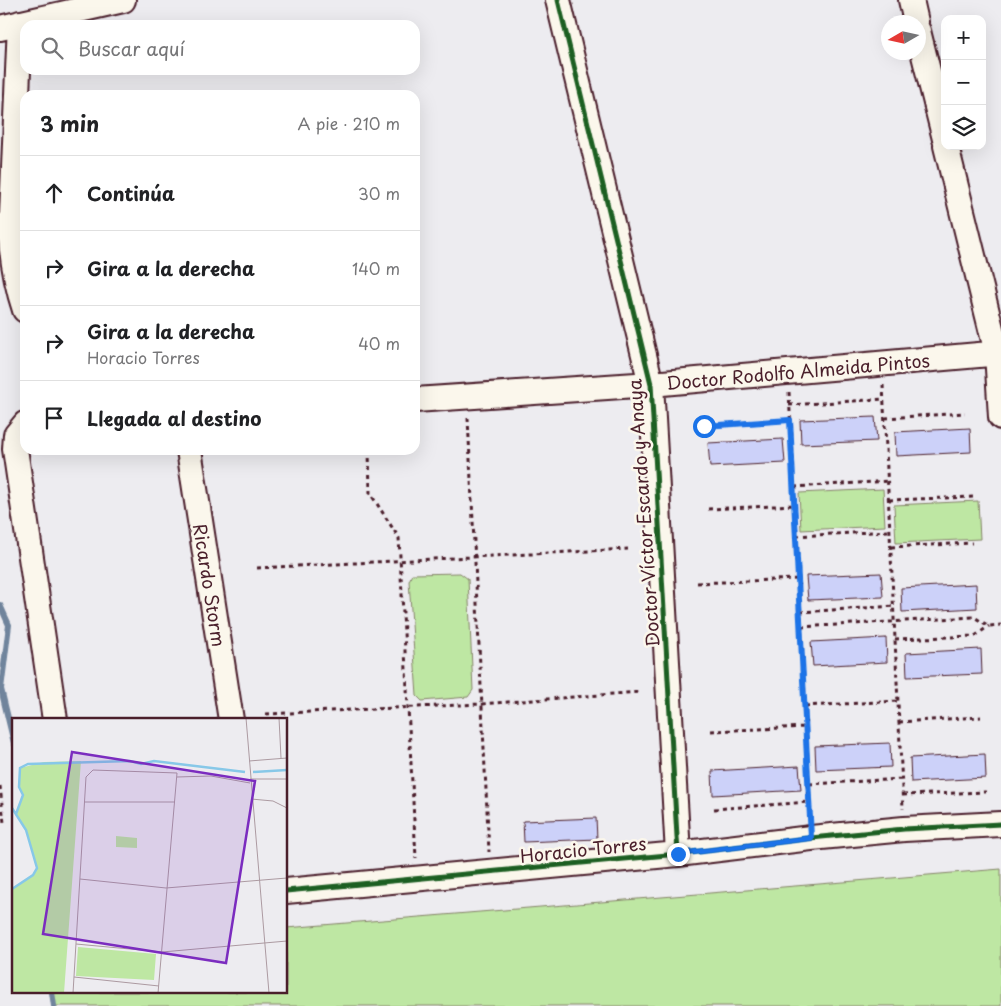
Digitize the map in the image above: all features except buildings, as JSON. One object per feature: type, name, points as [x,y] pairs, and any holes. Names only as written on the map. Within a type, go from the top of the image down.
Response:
[{"type":"street","name":"Doctor Víctor Escardo y Anaya","points":[[558,0],[651,384],[678,854]]},
{"type":"street","points":[[911,0],[914,15]]},
{"type":"street","points":[[35,20],[110,2]]},
{"type":"street","points":[[10,26],[11,239],[15,272],[20,291]]},
{"type":"street","points":[[925,60],[941,123]]},
{"type":"street","points":[[947,150],[999,353],[1001,418]]},
{"type":"street","name":"Doctor Rodolfo Almeida Pintos","points":[[420,400],[651,384],[999,353]]},
{"type":"street","points":[[20,430],[16,449],[55,718]]},
{"type":"street","name":"Ricardo Storm","points":[[190,455],[231,718]]},
{"type":"street","name":"Horacio Torres","points":[[288,891],[678,854],[904,829],[1001,824]]},
{"type":"path","points":[[882,363],[904,829]]},
{"type":"path","points":[[788,372],[811,838]]},
{"type":"path","points":[[467,398],[490,872]]},
{"type":"path","points":[[789,405],[884,399]]},
{"type":"path","points":[[885,418],[965,413]]},
{"type":"path","points":[[704,426],[790,420]]},
{"type":"path","points":[[369,455],[370,493],[399,538],[417,879]]},
{"type":"path","points":[[794,487],[888,481]]},
{"type":"path","points":[[889,500],[973,497]]},
{"type":"path","points":[[708,510],[794,505]]},
{"type":"path","points":[[796,536],[890,531]]},
{"type":"path","points":[[891,547],[972,543]]},
{"type":"path","points":[[257,568],[628,549]]},
{"type":"path","points":[[697,583],[798,579]]},
{"type":"path","points":[[800,612],[894,606]]},
{"type":"path","points":[[801,627],[974,617],[989,626]]},
{"type":"path","points":[[895,639],[975,636],[989,626],[1001,625]]},
{"type":"path","points":[[266,714],[481,704],[640,692]]},
{"type":"path","points":[[805,706],[898,701]]},
{"type":"path","points":[[899,722],[981,717]]},
{"type":"path","points":[[711,731],[806,727]]},
{"type":"path","points":[[809,784],[902,779]]},
{"type":"path","points":[[0,786],[4,823]]},
{"type":"path","points":[[902,795],[986,792]]},
{"type":"path","points":[[714,809],[809,802]]},
{"type":"green space","points":[[883,489],[885,526],[801,530],[799,493]]},
{"type":"green space","points":[[978,501],[980,539],[896,543],[894,505]]},
{"type":"green space","points":[[460,573],[468,579],[473,690],[468,697],[422,701],[417,696],[409,581],[412,574]]},
{"type":"green space","points":[[1001,869],[1001,1006],[54,1006],[52,994],[288,994],[288,928]]},
{"type":"waterway","points":[[0,605],[9,625],[1,689],[12,735]]},
{"type":"waterway","points":[[52,994],[54,1006]]},
{"type":"cycle path","points":[[558,0],[651,384],[678,854]]},
{"type":"cycle path","points":[[288,891],[678,854],[904,829],[1001,824]]},
{"type":"route","points":[[678,854],[811,838],[790,420],[704,426]]}]
